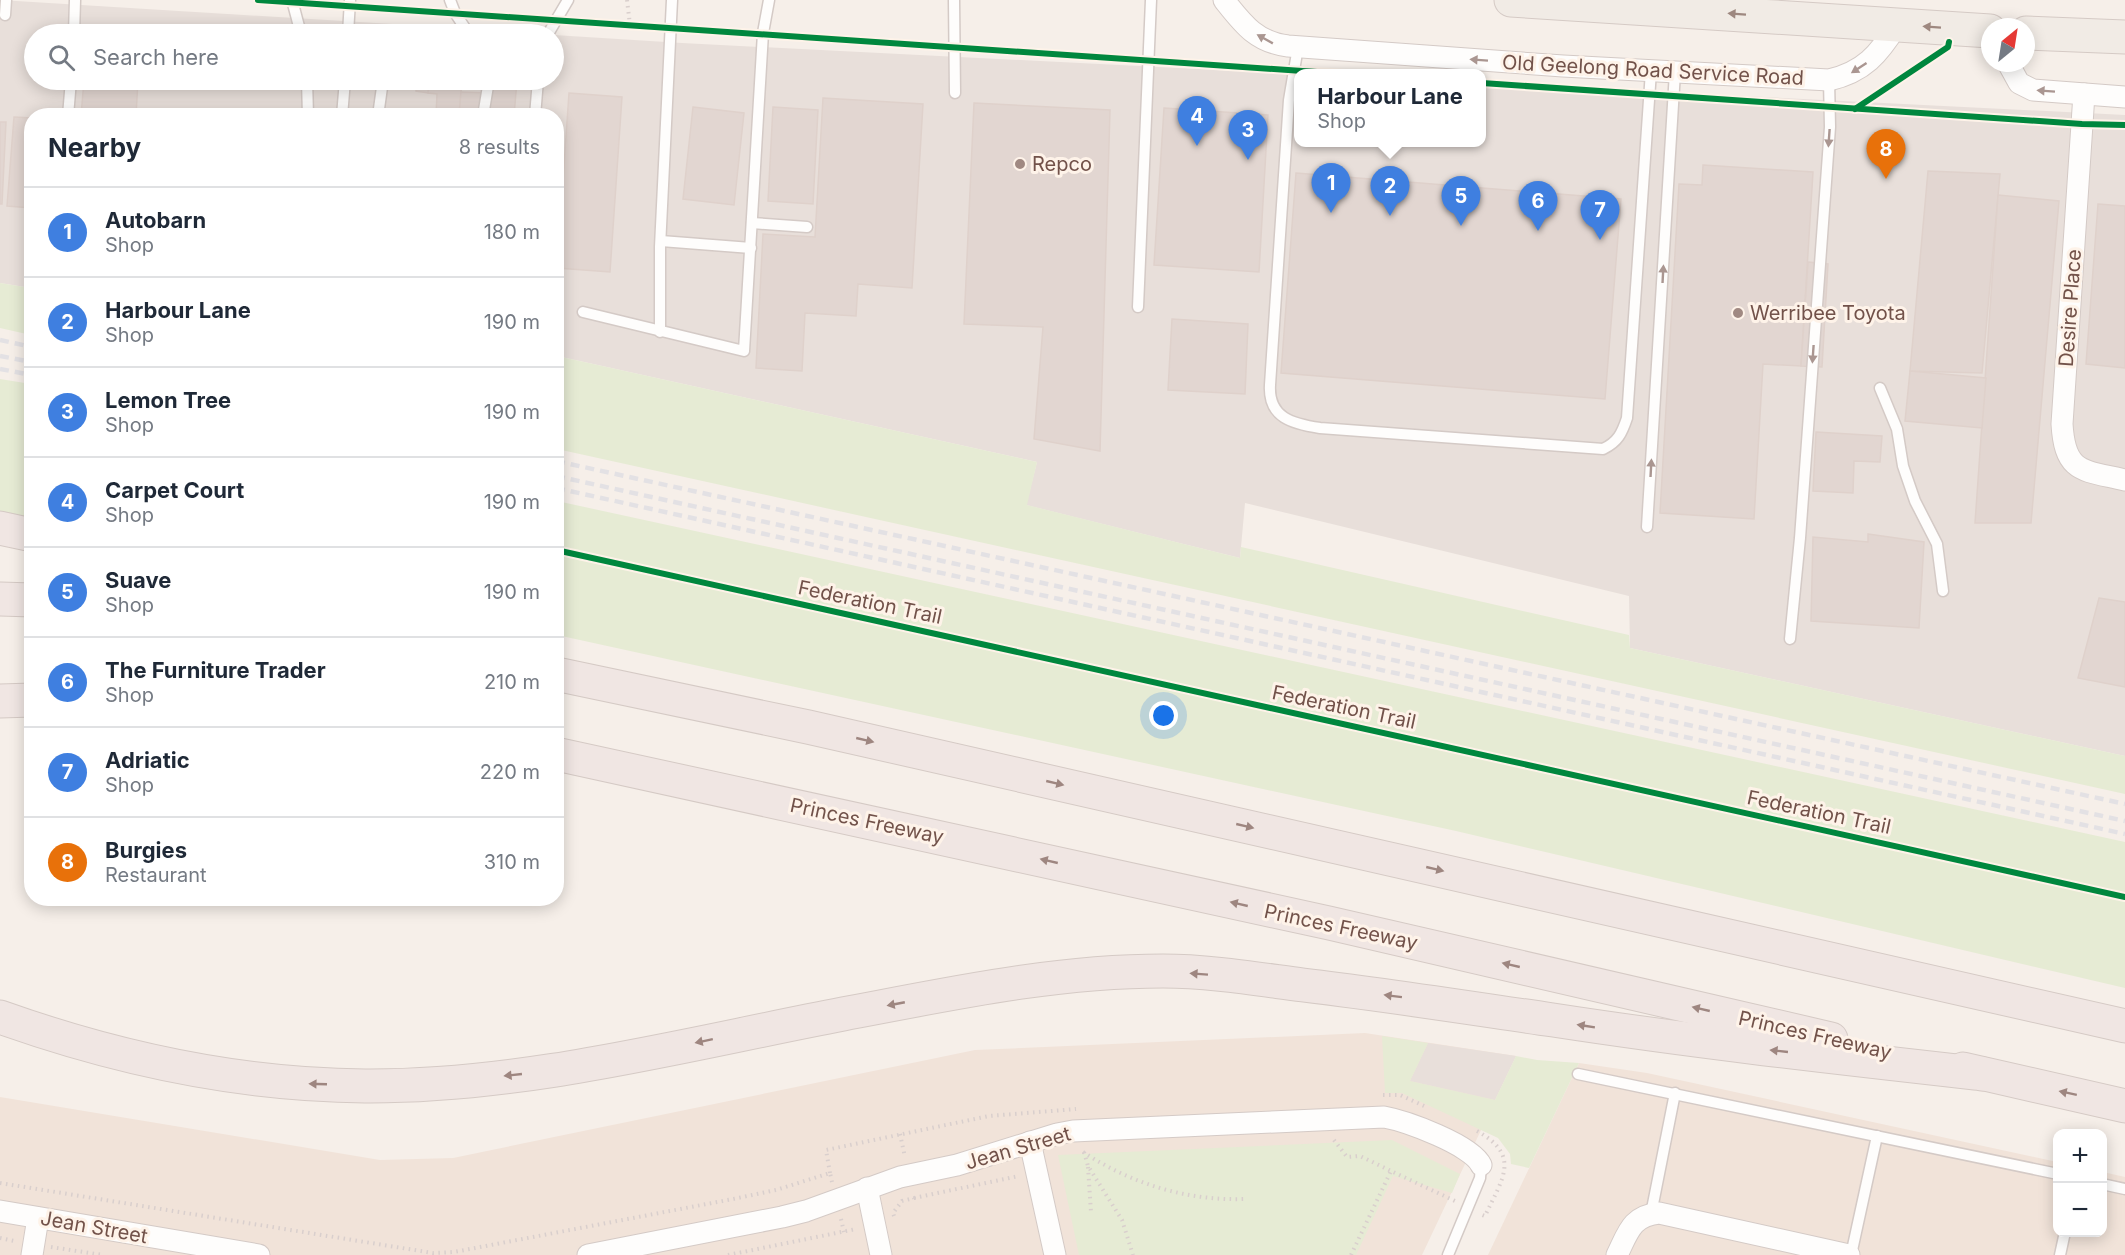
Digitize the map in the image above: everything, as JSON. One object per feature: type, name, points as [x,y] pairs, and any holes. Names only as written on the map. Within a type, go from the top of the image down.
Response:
[{"type":"highway","points":[[0,528],[24,533]]},
{"type":"highway","points":[[0,543],[24,545]]},
{"type":"highway","points":[[0,599],[24,600]]},
{"type":"highway","points":[[564,660],[808,727]]},
{"type":"highway","points":[[564,676],[808,727],[2125,1026]]},
{"type":"highway","points":[[0,701],[24,700]]},
{"type":"highway","name":"Princes Freeway","points":[[564,756],[1329,923],[2125,1106]]},
{"type":"highway","points":[[0,1017],[97,1048],[173,1066],[237,1077],[305,1084],[370,1086],[457,1081],[536,1073],[953,993],[1076,975],[1166,971],[1239,977],[1411,999],[1675,1039],[1983,1074]]},
{"type":"main road","points":[[1511,0],[1898,12],[1981,29]]},
{"type":"main road","points":[[2035,33],[2125,38]]},
{"type":"street","name":"Old Geelong Road Service Road","points":[[1224,0],[1242,22],[1258,36],[1272,44],[1675,72],[1829,80],[1845,76],[1872,59],[1887,41],[1898,12]]},
{"type":"street","points":[[2013,72],[2019,83],[2033,90],[2125,97]]},
{"type":"street","name":"Desire Place","points":[[2084,94],[2062,424],[2064,447],[2072,462],[2086,471],[2125,480]]},
{"type":"street","name":"Jean Street","points":[[588,1255],[668,1248],[783,1217],[900,1177],[976,1160],[1057,1134],[1083,1131],[1384,1117],[1415,1126],[1471,1152],[1481,1166]]},
{"type":"street","points":[[1030,1142],[1054,1255]]},
{"type":"street","points":[[867,1188],[881,1255]]},
{"type":"street","name":"Jean Street","points":[[0,1211],[260,1255]]},
{"type":"street","points":[[1617,1255],[1630,1228],[1637,1220],[1651,1214],[1670,1215],[1850,1255]]},
{"type":"street","points":[[32,1255],[38,1218]]},
{"type":"lane","points":[[5,15],[6,0]]},
{"type":"lane","points":[[74,24],[75,0]]},
{"type":"lane","points":[[292,0],[298,24]]},
{"type":"lane","points":[[349,24],[350,0]]},
{"type":"lane","points":[[450,0],[462,24]]},
{"type":"lane","points":[[554,24],[568,0]]},
{"type":"lane","points":[[660,332],[661,241],[672,0]]},
{"type":"lane","points":[[583,312],[744,351],[763,33],[769,0]]},
{"type":"lane","points":[[954,0],[955,93]]},
{"type":"lane","points":[[1138,307],[1152,0]]},
{"type":"lane","points":[[1298,47],[1288,100],[1269,396],[1274,410],[1287,420],[1320,428],[1603,449],[1614,444],[1622,433],[1627,418],[1652,70]]},
{"type":"lane","points":[[1647,527],[1675,72]]},
{"type":"lane","points":[[1790,639],[1800,538],[1830,127],[1829,80]]},
{"type":"lane","points":[[69,108],[70,90]]},
{"type":"lane","points":[[307,90],[308,108]]},
{"type":"lane","points":[[343,108],[344,90]]},
{"type":"lane","points":[[379,108],[381,90]]},
{"type":"lane","points":[[484,108],[487,90]]},
{"type":"lane","points":[[536,108],[537,90]]},
{"type":"lane","points":[[752,223],[807,227]]},
{"type":"lane","points":[[661,241],[750,248]]},
{"type":"lane","points":[[1880,388],[1897,429],[1903,466],[1915,501],[1937,544],[1943,591]]},
{"type":"lane","points":[[1578,1074],[2053,1173]]},
{"type":"lane","points":[[1651,1214],[1675,1093]]},
{"type":"lane","points":[[1850,1255],[1877,1136]]},
{"type":"lane","points":[[1448,1255],[1469,1208],[1480,1178],[1481,1166]]},
{"type":"lane","points":[[2107,1185],[2125,1189]]},
{"type":"lane","points":[[2060,1255],[2064,1237]]},
{"type":"path","points":[[627,0],[630,25]]},
{"type":"path","points":[[620,24],[671,27]]},
{"type":"path","points":[[1083,1131],[1083,1152],[1088,1166],[1122,1220],[1133,1255]]},
{"type":"path","points":[[1345,1140],[1334,1140],[1347,1157],[1360,1156],[1469,1208]]},
{"type":"path","points":[[1075,1152],[1093,1151]]},
{"type":"path","points":[[1083,1152],[1105,1166],[1148,1185],[1171,1192],[1210,1199],[1245,1199]]},
{"type":"path","points":[[1088,1166],[1091,1212]]},
{"type":"path","points":[[1351,1255],[1391,1171]]},
{"type":"path","points":[[914,1198],[1037,1172]]},
{"type":"path","points":[[0,1183],[433,1253],[464,1250],[667,1213],[776,1190],[830,1173],[844,1232]]},
{"type":"shaded area","points":[[0,0],[390,24],[24,24],[24,90],[564,90],[564,36],[1294,74],[1294,147],[1486,147],[1486,83],[2125,115],[2125,756],[1630,648],[1629,596],[1245,503],[1240,558],[1026,505],[1037,462],[564,358],[564,108],[24,108],[24,287],[0,283]]},
{"type":"shaded area","points":[[1365,1033],[1516,1056],[1422,1255],[0,1255],[0,1097],[380,1160],[453,1158],[975,1050]]},
{"type":"shaded area","points":[[1428,1043],[1516,1056],[1495,1100],[1410,1081]]},
{"type":"shaded area","points":[[1579,1063],[1647,1073],[2053,1161],[2053,1237],[2107,1237],[2107,1173],[2125,1177],[2125,1255],[1488,1255]]},
{"type":"green space","points":[[0,283],[24,287],[24,333],[0,328]]},
{"type":"green space","points":[[564,358],[1037,462],[1027,505],[1240,558],[1241,547],[1629,635],[1630,648],[2125,756],[2125,794],[564,451]]},
{"type":"green space","points":[[0,379],[24,383],[24,520],[0,515]]},
{"type":"green space","points":[[564,503],[2125,842],[2125,988],[1456,831],[564,637]]},
{"type":"green space","points":[[1382,1036],[1428,1043],[1410,1081],[1495,1100],[1516,1056],[1579,1063],[1529,1168],[1511,1164],[1510,1154],[1498,1138],[1402,1093],[1385,1093]]},
{"type":"green space","points":[[1392,1140],[1460,1174],[1452,1193],[1393,1176],[1356,1255],[1079,1255],[1058,1155]]},
{"type":"building","points":[[83,90],[137,90],[136,108],[82,108]]},
{"type":"building","points":[[416,90],[428,90],[428,93]]},
{"type":"building","points":[[428,90],[461,90],[460,108],[436,108],[437,94],[428,93]]},
{"type":"building","points":[[490,90],[516,90],[515,108],[460,108],[461,92],[490,93]]},
{"type":"building","points":[[569,93],[622,97],[610,272],[564,269],[564,166]]},
{"type":"building","points":[[823,98],[923,104],[912,288],[858,284],[856,316],[805,313],[802,371],[756,368],[763,234],[815,237]]},
{"type":"building","points":[[974,103],[1110,110],[1100,451],[1034,439],[1043,327],[964,324]]},
{"type":"building","points":[[693,107],[744,113],[734,205],[683,199]]},
{"type":"building","points":[[773,107],[818,110],[813,204],[768,201]]},
{"type":"building","points":[[1164,108],[1268,115],[1259,272],[1154,265]]},
{"type":"building","points":[[14,117],[24,118],[24,207],[7,206]]},
{"type":"building","points":[[0,122],[6,122],[2,204],[0,204]]},
{"type":"building","name":"Werribee Toyota","points":[[1703,165],[1813,172],[1801,366],[1763,364],[1754,519],[1660,513],[1679,184],[1702,185]]},
{"type":"building","points":[[1928,171],[2000,174],[1982,373],[1910,371]]},
{"type":"building","points":[[1296,173],[1621,199],[1605,399],[1281,373]]},
{"type":"building","points":[[1998,195],[2059,201],[2031,523],[1975,523]]},
{"type":"building","points":[[2098,204],[2125,206],[2125,368],[2086,364]]},
{"type":"building","points":[[1808,262],[1828,264],[1822,367],[1801,366]]},
{"type":"building","points":[[1172,319],[1248,324],[1245,394],[1168,390]]},
{"type":"building","points":[[1910,371],[1986,378],[1982,428],[1905,421]]},
{"type":"building","points":[[1816,432],[1882,436],[1880,462],[1854,461],[1853,493],[1813,491]]},
{"type":"building","points":[[1868,534],[1924,542],[1919,628],[1811,621],[1813,537],[1868,542]]},
{"type":"building","points":[[2099,598],[2125,602],[2125,687],[2078,678]]},
{"type":"railway","points":[[0,340],[24,345]]},
{"type":"railway","points":[[0,356],[24,360]]},
{"type":"railway","points":[[0,369],[24,374]]},
{"type":"railway","points":[[564,463],[2125,804]]},
{"type":"railway","points":[[564,478],[2125,821]]},
{"type":"railway","points":[[564,490],[2125,834]]},
{"type":"cycle path","points":[[258,0],[1294,70]]},
{"type":"cycle path","points":[[1855,109],[1948,47],[1949,42]]},
{"type":"cycle path","points":[[1486,83],[2082,124],[2125,125]]},
{"type":"cycle path","name":"Federation Trail","points":[[564,552],[2125,897]]},
{"type":"place","name":"Carpet Court","points":[[1197,146]]},
{"type":"place","name":"Lemon Tree","points":[[1248,160]]},
{"type":"place","name":"Repco","points":[[1020,164]]},
{"type":"place","name":"Burgies","points":[[1886,179]]},
{"type":"place","name":"Autobarn","points":[[1331,213]]},
{"type":"place","name":"Harbour Lane","points":[[1390,216]]},
{"type":"place","name":"Suave","points":[[1461,226]]},
{"type":"place","name":"The Furniture Trader","points":[[1538,231]]},
{"type":"place","name":"Adriatic","points":[[1600,240]]},
{"type":"place","name":"Werribee Toyota","points":[[1738,313]]}]
